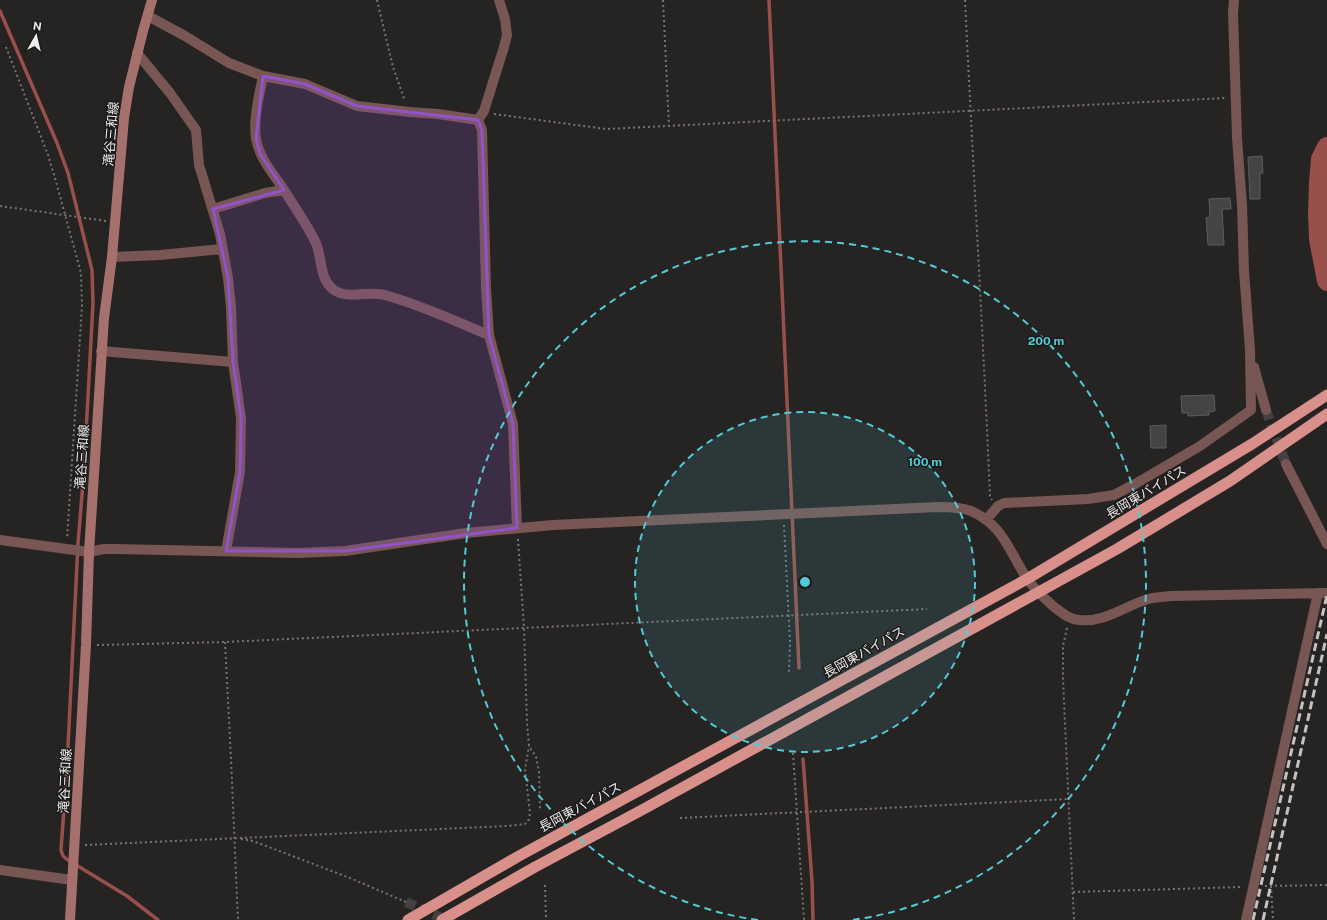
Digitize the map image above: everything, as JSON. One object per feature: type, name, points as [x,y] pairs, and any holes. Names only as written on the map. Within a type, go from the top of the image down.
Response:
[{"type":"highway","name":"長岡東バイパス","points":[[409,919],[519,856],[1027,579],[1180,488],[1284,424],[1327,395]]},
{"type":"highway","points":[[442,920],[535,867],[640,811],[1117,549],[1230,480],[1327,414]]},
{"type":"main road","name":"滝谷三和線","points":[[70,920],[101,352],[112,258],[126,102],[137,53],[152,0]]},
{"type":"street","points":[[499,0],[505,19],[507,35],[481,116],[486,288],[490,335],[513,424],[517,528]]},
{"type":"street","points":[[986,520],[998,506],[1004,503],[1088,499],[1114,495],[1200,446],[1251,410],[1250,350],[1244,271],[1232,12],[1234,0]]},
{"type":"street","points":[[148,16],[185,36],[229,63],[263,76],[305,84],[357,106],[410,112],[481,116]]},
{"type":"street","points":[[137,53],[170,93],[196,130],[199,165],[213,209],[228,278],[231,307],[233,362],[241,418],[240,472],[226,551]]},
{"type":"street","points":[[263,76],[255,126],[256,139],[260,154],[307,225],[316,242],[324,278],[335,291],[344,294],[383,294],[411,303],[490,335]]},
{"type":"street","points":[[213,209],[284,190]]},
{"type":"street","points":[[112,258],[222,249]]},
{"type":"street","points":[[1250,350],[1266,410]]},
{"type":"street","points":[[101,352],[233,362]]},
{"type":"street","points":[[1286,464],[1327,544]]},
{"type":"street","points":[[0,540],[89,552],[104,549],[115,549],[298,553],[345,551],[466,533],[517,528],[938,507],[956,508],[971,512],[993,525],[1012,550],[1027,579],[1038,592],[1064,615],[1081,620],[1110,615],[1148,599],[1172,596],[1323,593],[1246,920]]},
{"type":"street","points":[[0,870],[72,880]]},
{"type":"path","points":[[377,0],[393,67],[410,112]]},
{"type":"path","points":[[663,0],[669,126]]},
{"type":"path","points":[[965,0],[982,307],[990,497],[998,506]]},
{"type":"path","points":[[6,47],[48,154],[81,273],[82,306],[66,550]]},
{"type":"path","points":[[481,116],[606,129],[1236,98]]},
{"type":"path","points":[[0,206],[115,223]]},
{"type":"path","points":[[784,515],[790,640],[789,673]]},
{"type":"path","points":[[74,846],[525,824],[529,819],[530,813],[525,769],[529,746],[524,628],[517,528]]},
{"type":"path","points":[[86,646],[225,642],[927,609]]},
{"type":"path","points":[[1069,616],[1063,646],[1064,701],[1074,920]]},
{"type":"path","points":[[225,642],[238,920]]},
{"type":"path","points":[[529,746],[536,757],[539,771],[540,809]]},
{"type":"path","points":[[793,753],[804,920]]},
{"type":"path","points":[[680,818],[1069,799]]},
{"type":"path","points":[[238,838],[253,841],[350,878],[406,902]]},
{"type":"path","points":[[545,885],[546,920]]},
{"type":"path","points":[[1273,920],[1272,886],[1327,885]]},
{"type":"path","points":[[1073,892],[1254,886]]},
{"type":"highlighted area","points":[[263,76],[305,84],[357,106],[478,120],[482,130],[489,335],[513,424],[517,528],[345,551],[226,551],[240,472],[241,418],[233,362],[228,278],[213,209],[284,190],[260,154],[256,139]]},
{"type":"building","points":[[1262,156],[1263,173],[1260,173],[1260,199],[1250,199],[1248,157]]},
{"type":"building","points":[[1230,198],[1231,209],[1222,209],[1224,245],[1208,245],[1206,218],[1210,217],[1209,199]]},
{"type":"building","points":[[1214,395],[1215,411],[1209,412],[1209,415],[1188,416],[1188,413],[1182,413],[1181,396]]},
{"type":"building","points":[[1166,425],[1166,448],[1151,448],[1150,426]]},
{"type":"waterway","points":[[769,0],[799,668]]},
{"type":"waterway","points":[[0,11],[57,143],[68,173],[92,270],[93,303],[61,850],[63,856],[68,860],[127,896],[158,920]]},
{"type":"waterway","points":[[1327,147],[1321,159],[1318,214],[1319,239],[1327,281]]},
{"type":"waterway","points":[[803,759],[812,881],[813,920]]},
{"type":"tunnel","points":[[1266,410],[1286,464]]},
{"type":"tunnel","points":[[406,902],[446,920]]},
{"type":"railway","points":[[1253,920],[1327,595]]},
{"type":"railway","points":[[1263,920],[1327,634]]}]
